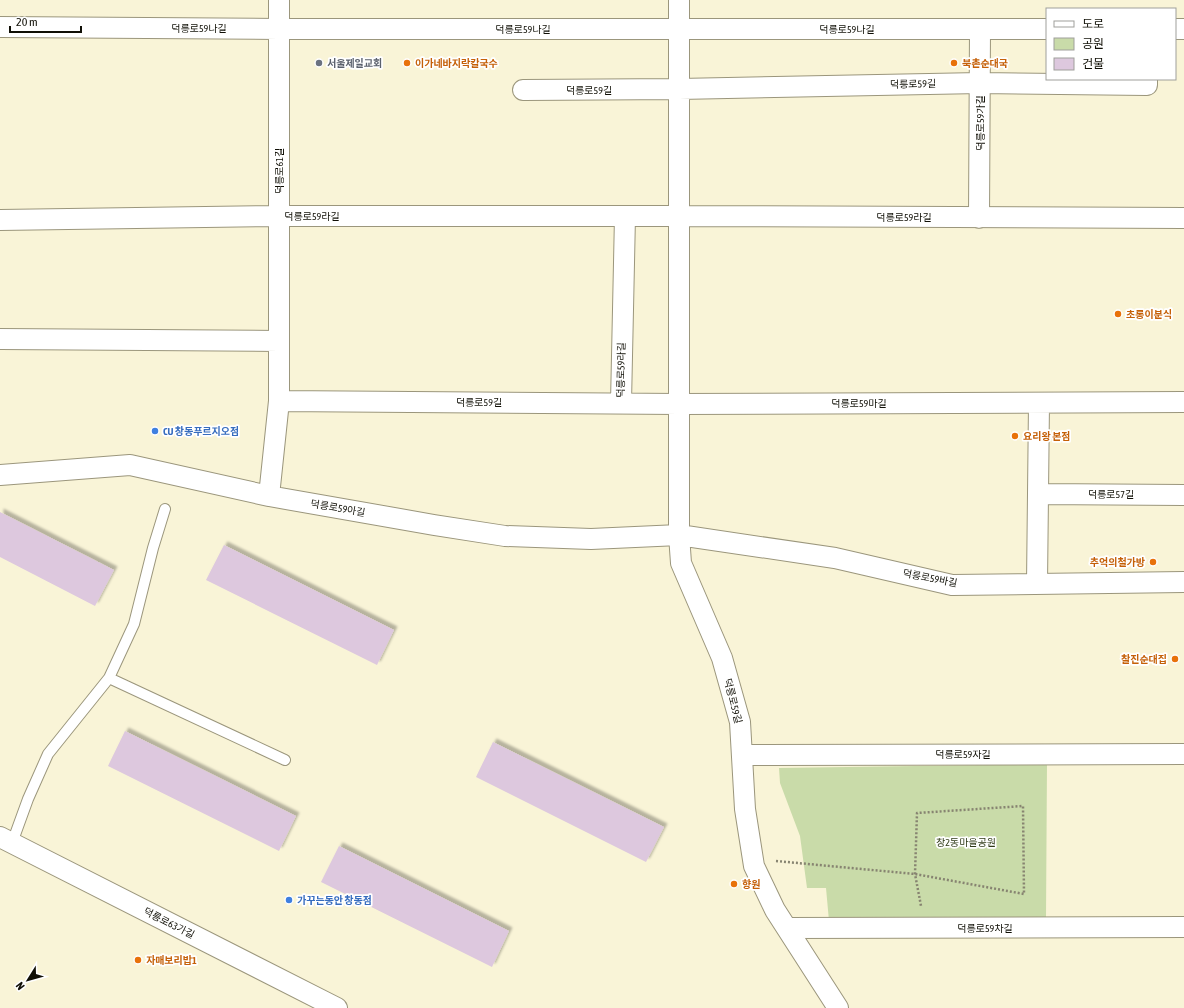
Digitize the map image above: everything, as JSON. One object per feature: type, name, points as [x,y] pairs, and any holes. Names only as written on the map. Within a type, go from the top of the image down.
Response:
[{"type":"street","name":"덕릉로61길","points":[[269,496],[279,401],[279,0]]},
{"type":"street","name":"덕릉로59길","points":[[679,0],[679,535],[681,563],[722,658],[740,722],[745,809],[754,866],[775,910],[838,1008]]},
{"type":"street","name":"덕릉로59나길","points":[[0,27],[279,29],[1046,29]]},
{"type":"street","name":"덕릉로59가길","points":[[979,218],[980,29]]},
{"type":"street","name":"덕릉로59길","points":[[523,90],[1147,82]]},
{"type":"street","name":"덕릉로59라길","points":[[0,220],[279,216],[1184,218]]},
{"type":"street","name":"덕릉로59라길","points":[[621,403],[625,216]]},
{"type":"street","points":[[0,339],[279,342]]},
{"type":"street","name":"덕릉로59길","points":[[279,401],[679,404]]},
{"type":"street","name":"덕릉로59마길","points":[[679,404],[1184,402]]},
{"type":"street","points":[[1037,584],[1038,403]]},
{"type":"street","name":"덕릉로59아길","points":[[0,475],[130,465],[269,496],[505,536],[591,539],[679,535]]},
{"type":"street","name":"덕릉로57길","points":[[1038,494],[1184,495]]},
{"type":"street","name":"덕릉로59바길","points":[[679,535],[835,558],[952,585],[1184,582]]},
{"type":"street","name":"덕릉로59자길","points":[[742,755],[1184,754]]},
{"type":"street","name":"덕릉로63가길","points":[[6,840],[337,1008]]},
{"type":"street","name":"덕릉로59차길","points":[[786,928],[1184,927]]},
{"type":"lane","points":[[6,840],[28,799],[48,754],[109,678],[134,624],[153,548],[165,509]]},
{"type":"lane","points":[[109,678],[285,760]]},
{"type":"path","points":[[750,844],[776,861],[915,874],[1024,894],[1023,806],[917,813],[915,874],[926,928]]},
{"type":"green space","name":"창2동마을공원","points":[[1047,764],[1046,917],[829,921],[826,888],[807,888],[800,836],[780,783],[779,768]]},
{"type":"building","points":[[0,512],[114,570],[95,606],[0,557]]},
{"type":"building","points":[[224,545],[394,630],[377,665],[206,580]]},
{"type":"building","points":[[125,731],[296,816],[279,851],[108,766]]},
{"type":"building","points":[[493,742],[664,827],[646,862],[476,777]]},
{"type":"building","points":[[339,846],[509,931],[492,967],[321,882]]},
{"type":"place","name":"서울제일교회","points":[[319,63]]},
{"type":"place","name":"이가네바지락칼국수","points":[[407,63]]},
{"type":"place","name":"북촌순대국","points":[[954,63]]},
{"type":"place","name":"초롱이분식","points":[[1118,314]]},
{"type":"place","name":"CU 창동푸르지오점","points":[[155,431]]},
{"type":"place","name":"요리왕 본점","points":[[1015,436]]},
{"type":"place","name":"추억의철가방","points":[[1153,562]]},
{"type":"place","name":"찰진순대집","points":[[1175,659]]},
{"type":"place","name":"향원","points":[[734,884]]},
{"type":"place","name":"가꾸는동안 창동점","points":[[289,900]]},
{"type":"place","name":"자매보리밥1","points":[[138,960]]}]
